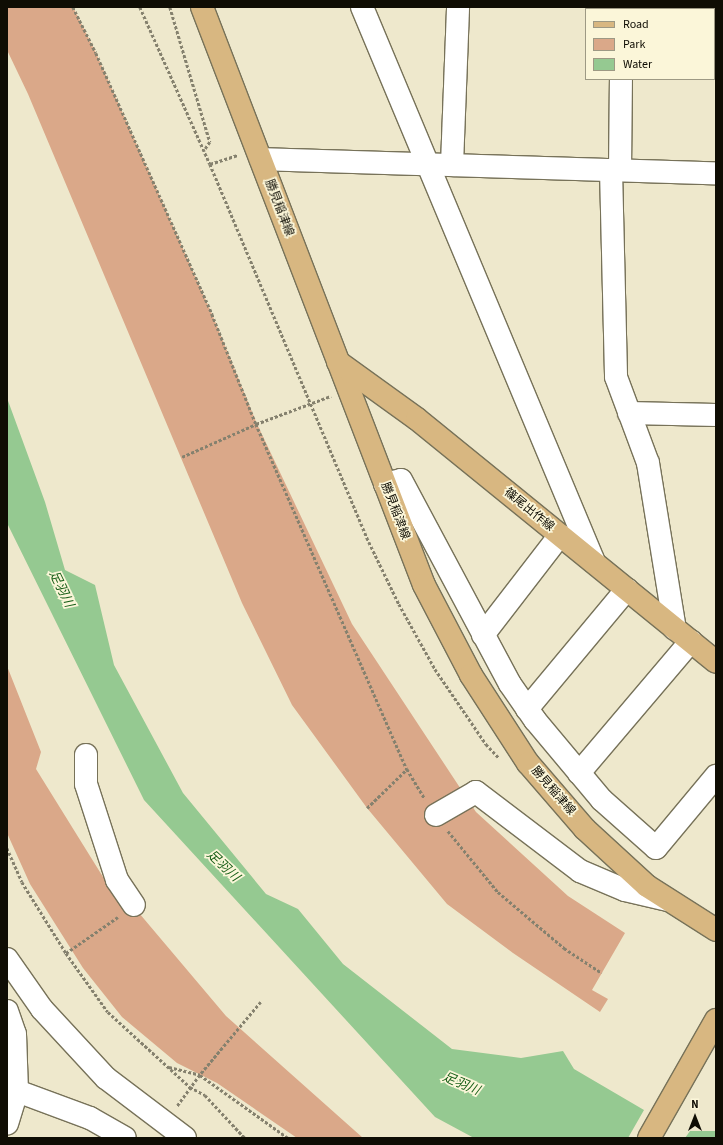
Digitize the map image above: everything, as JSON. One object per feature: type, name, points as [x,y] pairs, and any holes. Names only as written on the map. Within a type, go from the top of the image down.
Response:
[{"type":"main road","name":"勝見稲津線","points":[[202,7],[385,484],[431,599],[471,675],[528,763],[585,829],[647,886],[716,930]]},
{"type":"main road","name":"篠尾出作線","points":[[338,362],[417,419],[716,662]]},
{"type":"main road","points":[[648,1138],[716,1020]]},
{"type":"street","points":[[362,7],[430,164],[594,562]]},
{"type":"street","points":[[452,165],[458,7]]},
{"type":"street","points":[[579,773],[683,635],[648,463],[616,377],[615,170],[621,80]]},
{"type":"street","points":[[261,159],[716,173]]},
{"type":"street","points":[[629,413],[716,415]]},
{"type":"street","points":[[385,484],[401,480],[483,635],[527,709],[602,800],[656,848],[716,776]]},
{"type":"street","points":[[483,635],[560,536]]},
{"type":"street","points":[[527,709],[627,589]]},
{"type":"street","points":[[86,755],[86,784],[117,880],[134,905]]},
{"type":"street","points":[[436,815],[476,792],[580,871],[625,890],[669,900]]},
{"type":"street","points":[[7,959],[42,1009],[106,1078],[185,1138]]},
{"type":"street","points":[[7,1010],[16,1034],[17,1091],[7,1123]]},
{"type":"street","points":[[17,1091],[90,1118],[125,1138]]},
{"type":"path","points":[[73,7],[96,53],[209,307],[256,424],[407,769],[436,815],[498,892],[564,948],[602,973]]},
{"type":"path","points":[[140,7],[210,164],[369,542],[399,604],[435,670],[486,744],[501,760]]},
{"type":"path","points":[[170,7],[210,142],[204,152]]},
{"type":"path","points":[[210,164],[240,154]]},
{"type":"path","points":[[182,457],[256,424],[337,394]]},
{"type":"path","points":[[367,808],[407,769]]},
{"type":"path","points":[[7,848],[22,882],[66,953],[108,1012],[190,1087],[205,1095],[245,1138]]},
{"type":"path","points":[[66,953],[134,905]]},
{"type":"path","points":[[190,1087],[261,1002]]},
{"type":"path","points":[[168,1067],[200,1075],[288,1138]]},
{"type":"green space","points":[[7,7],[73,7],[96,53],[212,314],[257,424],[352,624],[476,812],[568,896],[625,933],[592,990],[608,999],[600,1012],[513,953],[447,904],[367,808],[292,705],[242,603],[28,94],[7,50]]},
{"type":"green space","points":[[7,666],[41,752],[36,769],[108,885],[139,913],[226,1016],[363,1138],[297,1138],[217,1083],[177,1063],[122,1017],[83,968],[30,884],[7,833]]},
{"type":"water","name":"足羽川","points":[[7,398],[45,502],[65,570],[95,585],[114,665],[183,793],[266,894],[298,909],[343,964],[452,1049],[521,1058],[563,1051],[574,1069],[644,1110],[628,1138],[474,1138],[435,1117],[144,800],[7,523]]},
{"type":"water","points":[[690,1131],[716,1131],[716,1138],[685,1138]]}]
